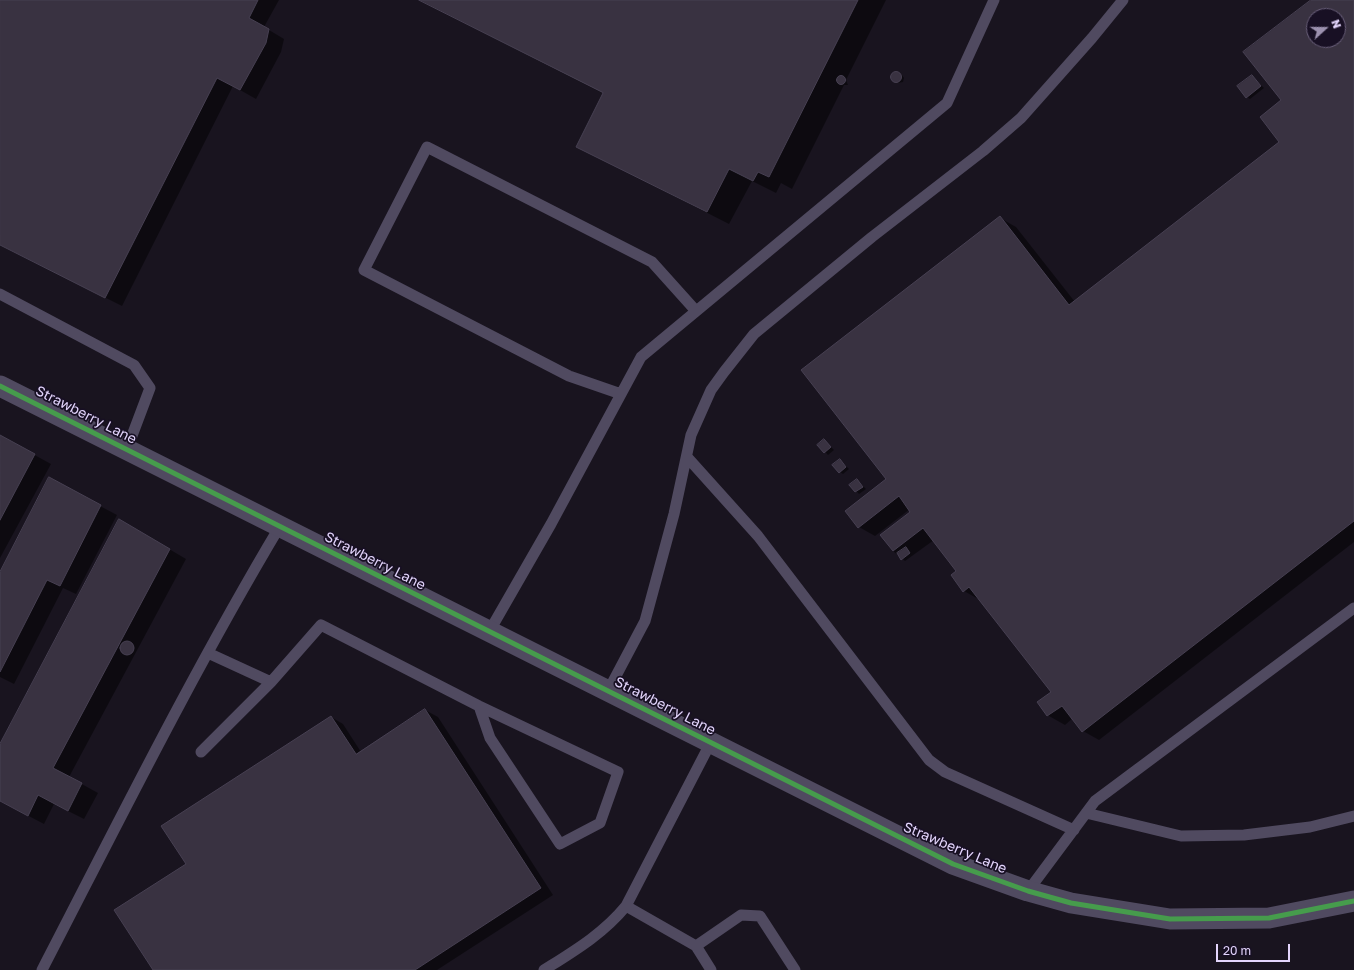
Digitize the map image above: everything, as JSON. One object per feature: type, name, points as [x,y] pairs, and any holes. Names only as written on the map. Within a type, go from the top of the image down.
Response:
[{"type":"street","name":"Strawberry Lane","points":[[0,386],[953,864],[1028,891],[1071,904],[1170,919],[1269,918],[1354,901]]},
{"type":"lane","points":[[489,632],[551,524],[641,357],[947,103],[994,0]]},
{"type":"lane","points":[[608,691],[645,621],[674,514],[691,435],[711,390],[754,334],[872,237],[983,151],[1021,118],[1092,38],[1123,0]]},
{"type":"lane","points":[[621,394],[569,376],[364,270],[428,147],[652,262],[696,311]]},
{"type":"lane","points":[[0,294],[134,365],[150,388],[127,449]]},
{"type":"lane","points":[[687,457],[758,536],[929,760],[945,772],[1074,830]]},
{"type":"lane","points":[[42,970],[153,755],[208,653],[280,526]]},
{"type":"lane","points":[[1028,891],[1095,801],[1354,608]]},
{"type":"lane","points":[[201,752],[271,682],[321,624],[479,706],[618,772],[600,823],[560,844],[490,738],[479,706]]},
{"type":"lane","points":[[208,653],[271,682]]},
{"type":"lane","points":[[544,970],[598,935],[613,922],[626,906],[711,742]]},
{"type":"lane","points":[[1086,813],[1182,836],[1244,835],[1310,827],[1354,816]]},
{"type":"lane","points":[[626,906],[696,946],[711,970]]},
{"type":"lane","points":[[696,946],[741,915],[760,916],[795,970]]},
{"type":"building","points":[[0,0],[258,0],[249,18],[269,29],[266,43],[240,90],[217,78],[105,298],[0,245]]},
{"type":"building","points":[[419,0],[858,0],[769,177],[758,172],[753,181],[729,169],[707,212],[576,147],[603,93]]},
{"type":"building","points":[[1311,0],[1354,0],[1354,521],[1082,732],[1062,706],[1047,716],[1037,702],[1051,692],[969,587],[963,592],[951,575],[956,571],[923,528],[893,551],[880,535],[910,512],[899,496],[858,528],[845,511],[886,479],[801,370],[1000,216],[1069,305],[1279,142],[1260,117],[1281,100],[1243,52]]},
{"type":"building","points":[[894,72],[898,72],[900,73],[900,81],[894,82],[891,79],[891,75]]},
{"type":"building","points":[[1252,75],[1261,86],[1246,98],[1237,86]]},
{"type":"building","points":[[839,76],[843,76],[845,80],[843,84],[839,84],[837,82],[837,78]]},
{"type":"building","points":[[0,435],[35,454],[0,520]]},
{"type":"building","points":[[824,439],[831,447],[824,453],[817,445]]},
{"type":"building","points":[[840,459],[846,467],[839,473],[832,465]]},
{"type":"building","points":[[49,477],[101,505],[60,586],[47,580],[0,672],[0,572]]},
{"type":"building","points":[[857,479],[863,487],[855,492],[849,485]]},
{"type":"building","points":[[119,519],[170,549],[53,768],[82,783],[68,811],[38,795],[28,816],[0,801],[0,744]]},
{"type":"building","points":[[906,547],[910,553],[901,560],[897,553]]},
{"type":"building","points":[[127,641],[132,643],[134,648],[132,653],[127,655],[122,653],[120,648],[122,643]]},
{"type":"building","points":[[425,709],[541,888],[415,970],[153,970],[114,910],[186,864],[161,826],[331,716],[356,754]]},
{"type":"cycle path","points":[[0,386],[953,864],[1028,891],[1071,903],[1170,919],[1269,918],[1354,901]]}]
